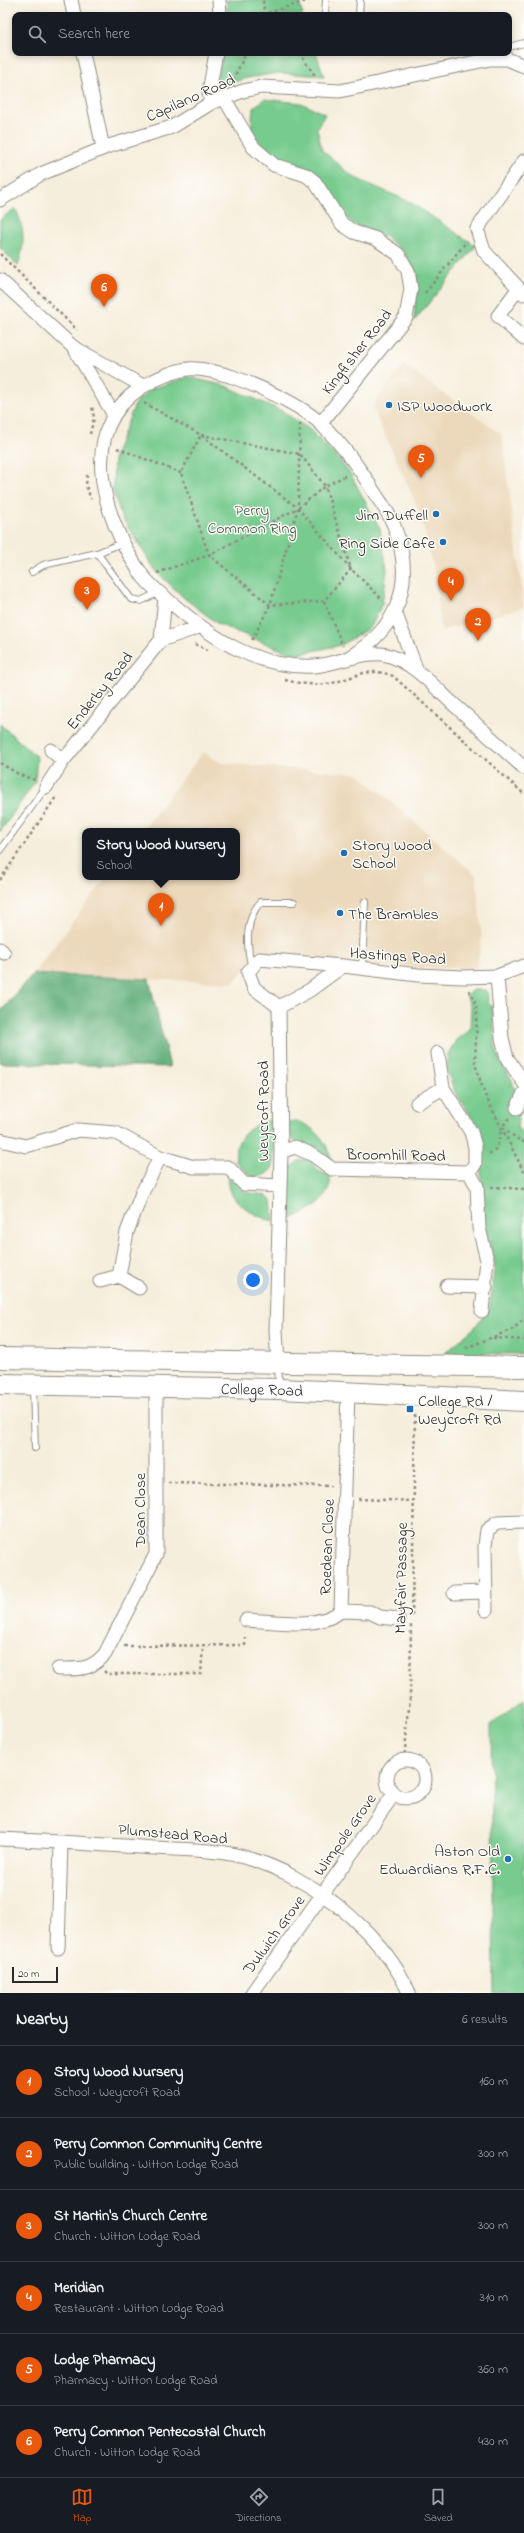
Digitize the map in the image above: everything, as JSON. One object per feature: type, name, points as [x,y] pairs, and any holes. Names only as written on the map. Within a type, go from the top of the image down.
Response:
[{"type":"main road","name":"College Road","points":[[0,1358],[278,1364],[524,1367]]},
{"type":"main road","name":"College Road","points":[[0,1384],[280,1389],[524,1401]]},
{"type":"street","points":[[71,0],[73,12]]},
{"type":"street","points":[[219,0],[220,12]]},
{"type":"street","points":[[84,56],[103,148]]},
{"type":"street","points":[[215,56],[209,92],[217,100]]},
{"type":"street","name":"Capilano Road","points":[[0,200],[41,174],[103,148],[172,127],[217,100],[260,87],[323,92],[340,91],[495,56],[524,66]]},
{"type":"street","name":"Kingfisher Road","points":[[217,100],[262,156],[274,165],[306,175],[314,182],[342,224],[354,232],[376,239],[398,254],[408,271],[411,290],[406,317],[321,423]]},
{"type":"street","points":[[524,161],[477,229],[484,251],[521,292],[498,316],[524,339]]},
{"type":"street","points":[[0,280],[73,347],[143,386]]},
{"type":"street","points":[[73,347],[114,415]]},
{"type":"street","points":[[348,658],[378,636],[395,612],[403,588],[401,544],[393,523],[360,468],[321,423],[300,408],[231,377],[192,367],[176,370],[143,386],[130,395],[114,415],[102,443],[101,479],[111,517],[122,543],[144,578],[210,635],[246,653],[276,663],[315,666],[348,658],[386,654],[417,671],[524,768]]},
{"type":"street","points":[[162,595],[166,639]]},
{"type":"street","points":[[395,612],[417,671]]},
{"type":"street","name":"Enderby Road","points":[[46,787],[63,761],[166,639],[199,626]]},
{"type":"street","points":[[51,750],[63,761]]},
{"type":"street","points":[[279,1007],[254,988],[248,972],[259,959],[343,966]]},
{"type":"street","name":"Hastings Road","points":[[279,1007],[310,990],[343,966],[463,977],[497,976],[524,966]]},
{"type":"street","points":[[497,976],[502,1038],[508,1058],[524,1083]]},
{"type":"street","name":"Weycroft Road","points":[[278,1364],[276,1331],[278,1186],[281,1152],[279,1007]]},
{"type":"street","points":[[438,1054],[443,1088],[471,1132],[475,1147],[475,1164],[469,1172],[477,1186],[479,1228],[487,1260],[486,1287],[482,1310]]},
{"type":"street","points":[[417,1104],[443,1088]]},
{"type":"street","points":[[517,1108],[524,1093]]},
{"type":"street","points":[[0,1140],[26,1146],[78,1130],[116,1133],[160,1157],[194,1167],[228,1167],[244,1184],[278,1186]]},
{"type":"street","name":"Broomhill Road","points":[[281,1152],[295,1147],[313,1155],[332,1169],[469,1172]]},
{"type":"street","points":[[119,1276],[127,1232],[142,1194],[160,1157]]},
{"type":"street","points":[[100,1281],[119,1276],[139,1288]]},
{"type":"street","points":[[447,1286],[486,1287]]},
{"type":"street","name":"Dean Close","points":[[96,1664],[109,1646],[156,1554],[156,1387]]},
{"type":"street","name":"Roedean Close","points":[[246,1620],[319,1621],[334,1616],[341,1610],[346,1493],[348,1392]]},
{"type":"street","points":[[486,1610],[484,1592],[487,1530],[497,1523],[524,1522]]},
{"type":"street","points":[[454,1593],[484,1592]]},
{"type":"street","points":[[341,1610],[370,1612],[380,1617],[398,1619]]},
{"type":"street","points":[[58,1669],[83,1669],[96,1664]]},
{"type":"street","name":"Wimpole Grove","points":[[404,1760],[415,1762],[422,1768],[425,1781],[418,1794],[404,1798],[394,1794],[387,1784],[388,1771],[398,1762],[404,1760]]},
{"type":"street","name":"Wimpole Grove","points":[[323,1894],[394,1794]]},
{"type":"street","name":"Plumstead Road","points":[[0,1839],[218,1852],[246,1858],[277,1870],[323,1894],[347,1912],[377,1942],[404,1981],[409,1993]]},
{"type":"street","points":[[58,1948],[61,1842]]},
{"type":"street","name":"Dulwich Grove","points":[[252,1993],[323,1894]]},
{"type":"lane","points":[[326,0],[326,12]]},
{"type":"lane","points":[[359,12],[360,0]]},
{"type":"lane","points":[[512,46],[524,43]]},
{"type":"lane","points":[[32,572],[43,565],[97,553],[122,543]]},
{"type":"lane","points":[[97,553],[131,598],[141,601],[162,595]]},
{"type":"lane","name":"Enderby Road","points":[[0,850],[46,787]]},
{"type":"lane","points":[[252,967],[249,956],[250,915],[255,907],[261,902],[294,902]]},
{"type":"lane","points":[[362,968],[365,902]]},
{"type":"lane","points":[[278,1364],[280,1389]]},
{"type":"lane","points":[[33,1385],[35,1448]]},
{"type":"path","points":[[263,0],[264,7],[268,12]]},
{"type":"path","points":[[275,12],[309,0]]},
{"type":"path","points":[[262,12],[264,7]]},
{"type":"path","points":[[217,100],[244,56]]},
{"type":"path","points":[[302,56],[313,71],[323,92]]},
{"type":"path","points":[[406,317],[477,229]]},
{"type":"path","points":[[0,254],[82,334]]},
{"type":"path","points":[[90,436],[94,418],[89,393],[96,386]]},
{"type":"path","points":[[130,395],[201,435],[298,508],[351,569],[395,612]]},
{"type":"path","points":[[246,653],[270,606],[298,508],[300,408]]},
{"type":"path","points":[[201,435],[300,454],[325,486],[351,569]]},
{"type":"path","points":[[201,435],[181,473],[209,555],[270,606],[324,601],[351,569]]},
{"type":"path","points":[[102,443],[181,473]]},
{"type":"path","points":[[144,578],[209,555],[298,508],[325,486],[360,468]]},
{"type":"path","points":[[87,471],[86,486],[92,505]]},
{"type":"path","points":[[324,601],[348,658]]},
{"type":"path","points":[[166,639],[178,644],[194,644],[214,653]]},
{"type":"path","points":[[284,679],[299,684],[331,683],[379,670],[393,676],[524,794]]},
{"type":"path","points":[[0,763],[20,775],[39,781],[57,796],[0,880]]},
{"type":"path","points":[[463,977],[476,1005],[475,1064],[485,1094],[524,1172]]},
{"type":"path","points":[[502,1127],[517,1108]]},
{"type":"path","points":[[502,1127],[524,1142]]},
{"type":"path","points":[[477,1186],[524,1189]]},
{"type":"path","points":[[463,1349],[513,1329],[524,1319]]},
{"type":"path","points":[[492,1338],[524,1340]]},
{"type":"path","name":"Mayfair Passage","points":[[404,1760],[410,1698],[416,1396]]},
{"type":"path","points":[[155,1483],[346,1493],[414,1501]]},
{"type":"path","points":[[109,1646],[202,1646],[245,1644],[246,1620]]},
{"type":"path","points":[[96,1664],[107,1674],[201,1674],[202,1646]]},
{"type":"shaded area","points":[[404,365],[502,435],[524,607],[441,631],[436,578],[419,510],[372,407]]},
{"type":"shaded area","name":"Story Wood School","points":[[203,752],[221,763],[359,774],[476,875],[482,939],[476,969],[345,964],[255,957],[233,983],[33,974],[105,880],[240,880],[240,828],[144,828]]},
{"type":"green space","points":[[226,0],[298,0],[302,12],[228,12]]},
{"type":"green space","points":[[220,56],[317,56],[324,76],[279,73],[247,78],[215,88]]},
{"type":"green space","points":[[264,99],[301,103],[325,114],[317,129],[322,150],[353,177],[410,202],[476,246],[414,321],[417,273],[404,252],[387,238],[354,224],[334,206],[308,169],[273,157],[251,132],[253,108]]},
{"type":"green space","points":[[15,208],[21,222],[23,236],[22,251],[18,266],[0,248],[0,220]]},
{"type":"green space","name":"Perry Common Ring","points":[[188,377],[226,386],[282,411],[309,429],[335,455],[351,475],[380,529],[387,570],[382,604],[371,627],[341,645],[294,655],[218,624],[184,598],[155,570],[121,516],[113,490],[114,456],[136,402],[151,389]]},
{"type":"green space","points":[[0,724],[37,757],[35,782],[0,832]]},
{"type":"green space","points":[[33,974],[149,979],[170,1067],[0,1063],[0,1012]]},
{"type":"green space","points":[[473,990],[485,990],[488,993],[488,1003],[492,1006],[496,1049],[500,1061],[512,1080],[515,1092],[512,1108],[519,1112],[517,1128],[524,1133],[524,1354],[445,1353],[475,1327],[490,1306],[495,1263],[485,1228],[481,1180],[481,1142],[478,1127],[455,1092],[447,1072],[448,1054],[456,1040],[470,1029],[471,1007],[466,995]]},
{"type":"green space","points":[[276,1119],[273,1167],[264,1175],[252,1177],[236,1162],[237,1146],[246,1133],[252,1128],[259,1124]]},
{"type":"green space","points":[[297,1121],[304,1124],[320,1136],[327,1147],[332,1161],[316,1148],[296,1143],[289,1134],[288,1122]]},
{"type":"green space","points":[[308,1159],[320,1172],[330,1176],[330,1184],[327,1192],[317,1204],[303,1213],[288,1219],[288,1170],[300,1160]]},
{"type":"green space","points":[[229,1177],[244,1191],[269,1197],[272,1200],[274,1221],[251,1212],[236,1200],[231,1193]]},
{"type":"green space","name":"Aston Old Edwardians R.F.C.","points":[[524,1699],[524,1993],[494,1993],[491,1725]]},
{"type":"place","name":"Perry Common Pentecostal Church","points":[[104,307]]},
{"type":"place","name":"ISP Woodwork","points":[[389,405]]},
{"type":"place","name":"Lodge Pharmacy","points":[[421,478]]},
{"type":"place","name":"Jim Duffell","points":[[436,514]]},
{"type":"place","name":"Ring Side Cafe","points":[[443,542]]},
{"type":"place","name":"Meridian","points":[[451,601]]},
{"type":"place","name":"St Martin's Church Centre","points":[[87,610]]},
{"type":"place","name":"Perry Common Community Centre","points":[[478,641]]},
{"type":"place","name":"Story Wood School","points":[[344,853]]},
{"type":"place","name":"The Brambles","points":[[340,913]]},
{"type":"place","name":"Story Wood Nursery","points":[[161,926]]},
{"type":"place","name":"College Rd / Weycroft Rd","points":[[410,1409]]},
{"type":"place","name":"Aston Old Edwardians R.F.C.","points":[[508,1859]]}]
